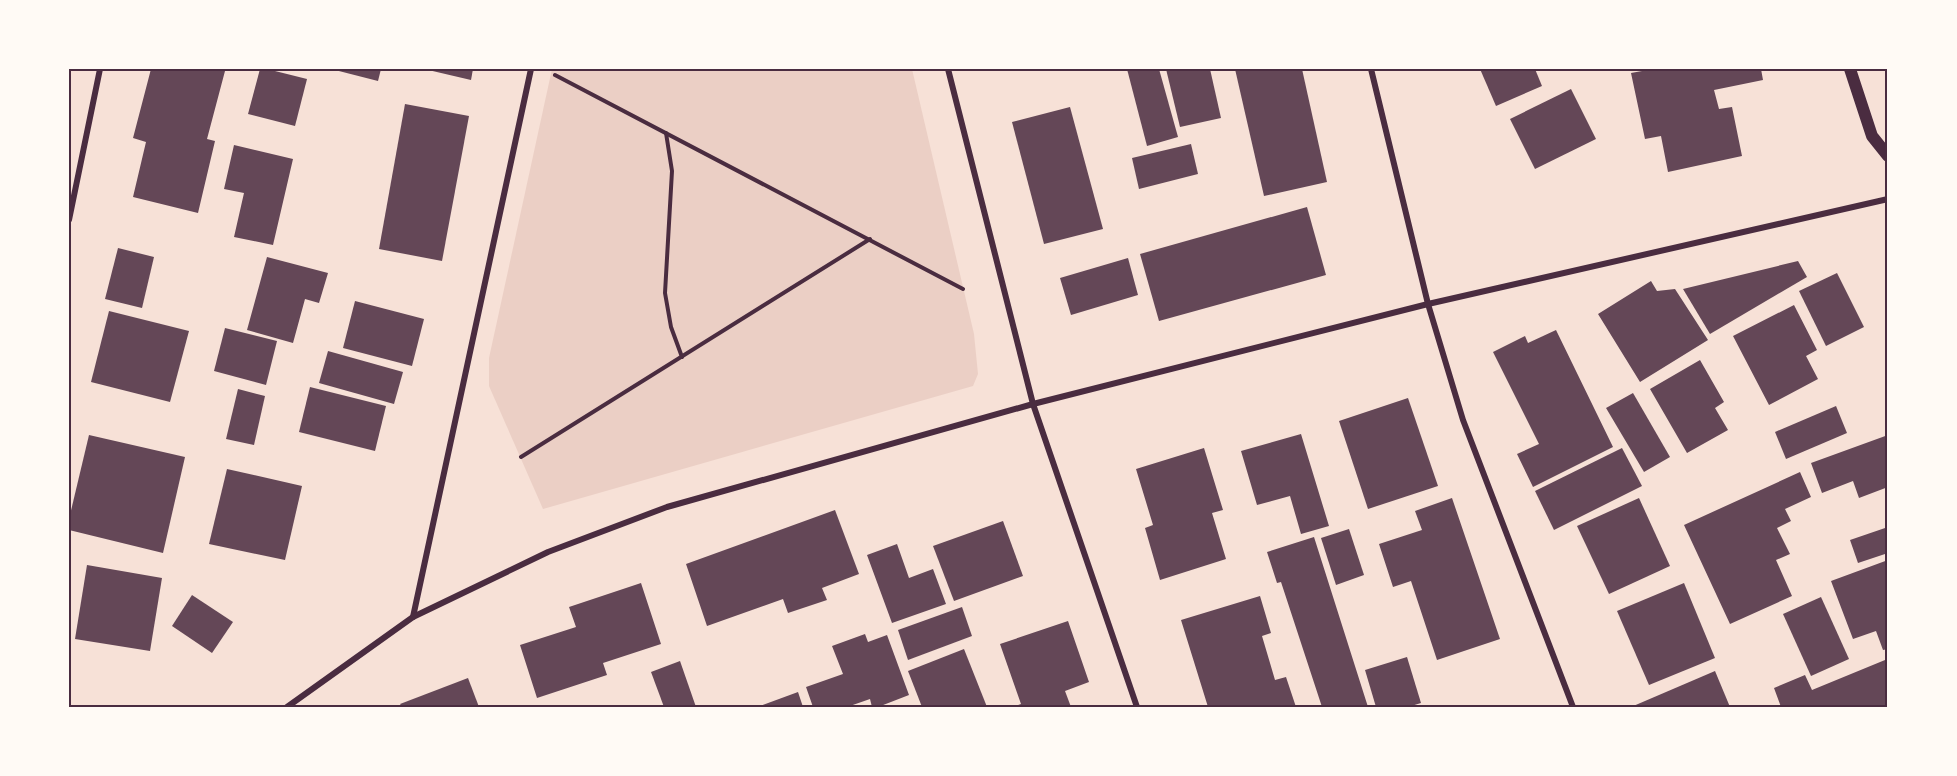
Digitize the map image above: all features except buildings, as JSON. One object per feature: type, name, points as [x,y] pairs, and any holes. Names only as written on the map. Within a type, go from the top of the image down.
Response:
[{"type":"main road","points":[[1850,69],[1872,136],[1888,156]]},
{"type":"street","points":[[69,220],[100,69]]},
{"type":"street","points":[[413,617],[531,69]]},
{"type":"street","points":[[948,69],[1033,404],[1137,707]]},
{"type":"street","points":[[1371,69],[1428,304],[1462,420],[1574,707]]},
{"type":"street","points":[[287,707],[413,617],[548,552],[667,507],[1033,404],[1428,304],[1888,199]]},
{"type":"path","points":[[552,73],[963,288]]},
{"type":"path","points":[[666,133],[672,171],[665,293],[671,327],[682,357]]},
{"type":"path","points":[[520,457],[870,239]]},
{"type":"shaded area","points":[[552,69],[912,69],[974,334],[978,374],[973,386],[543,509],[489,386],[489,358]]}]
